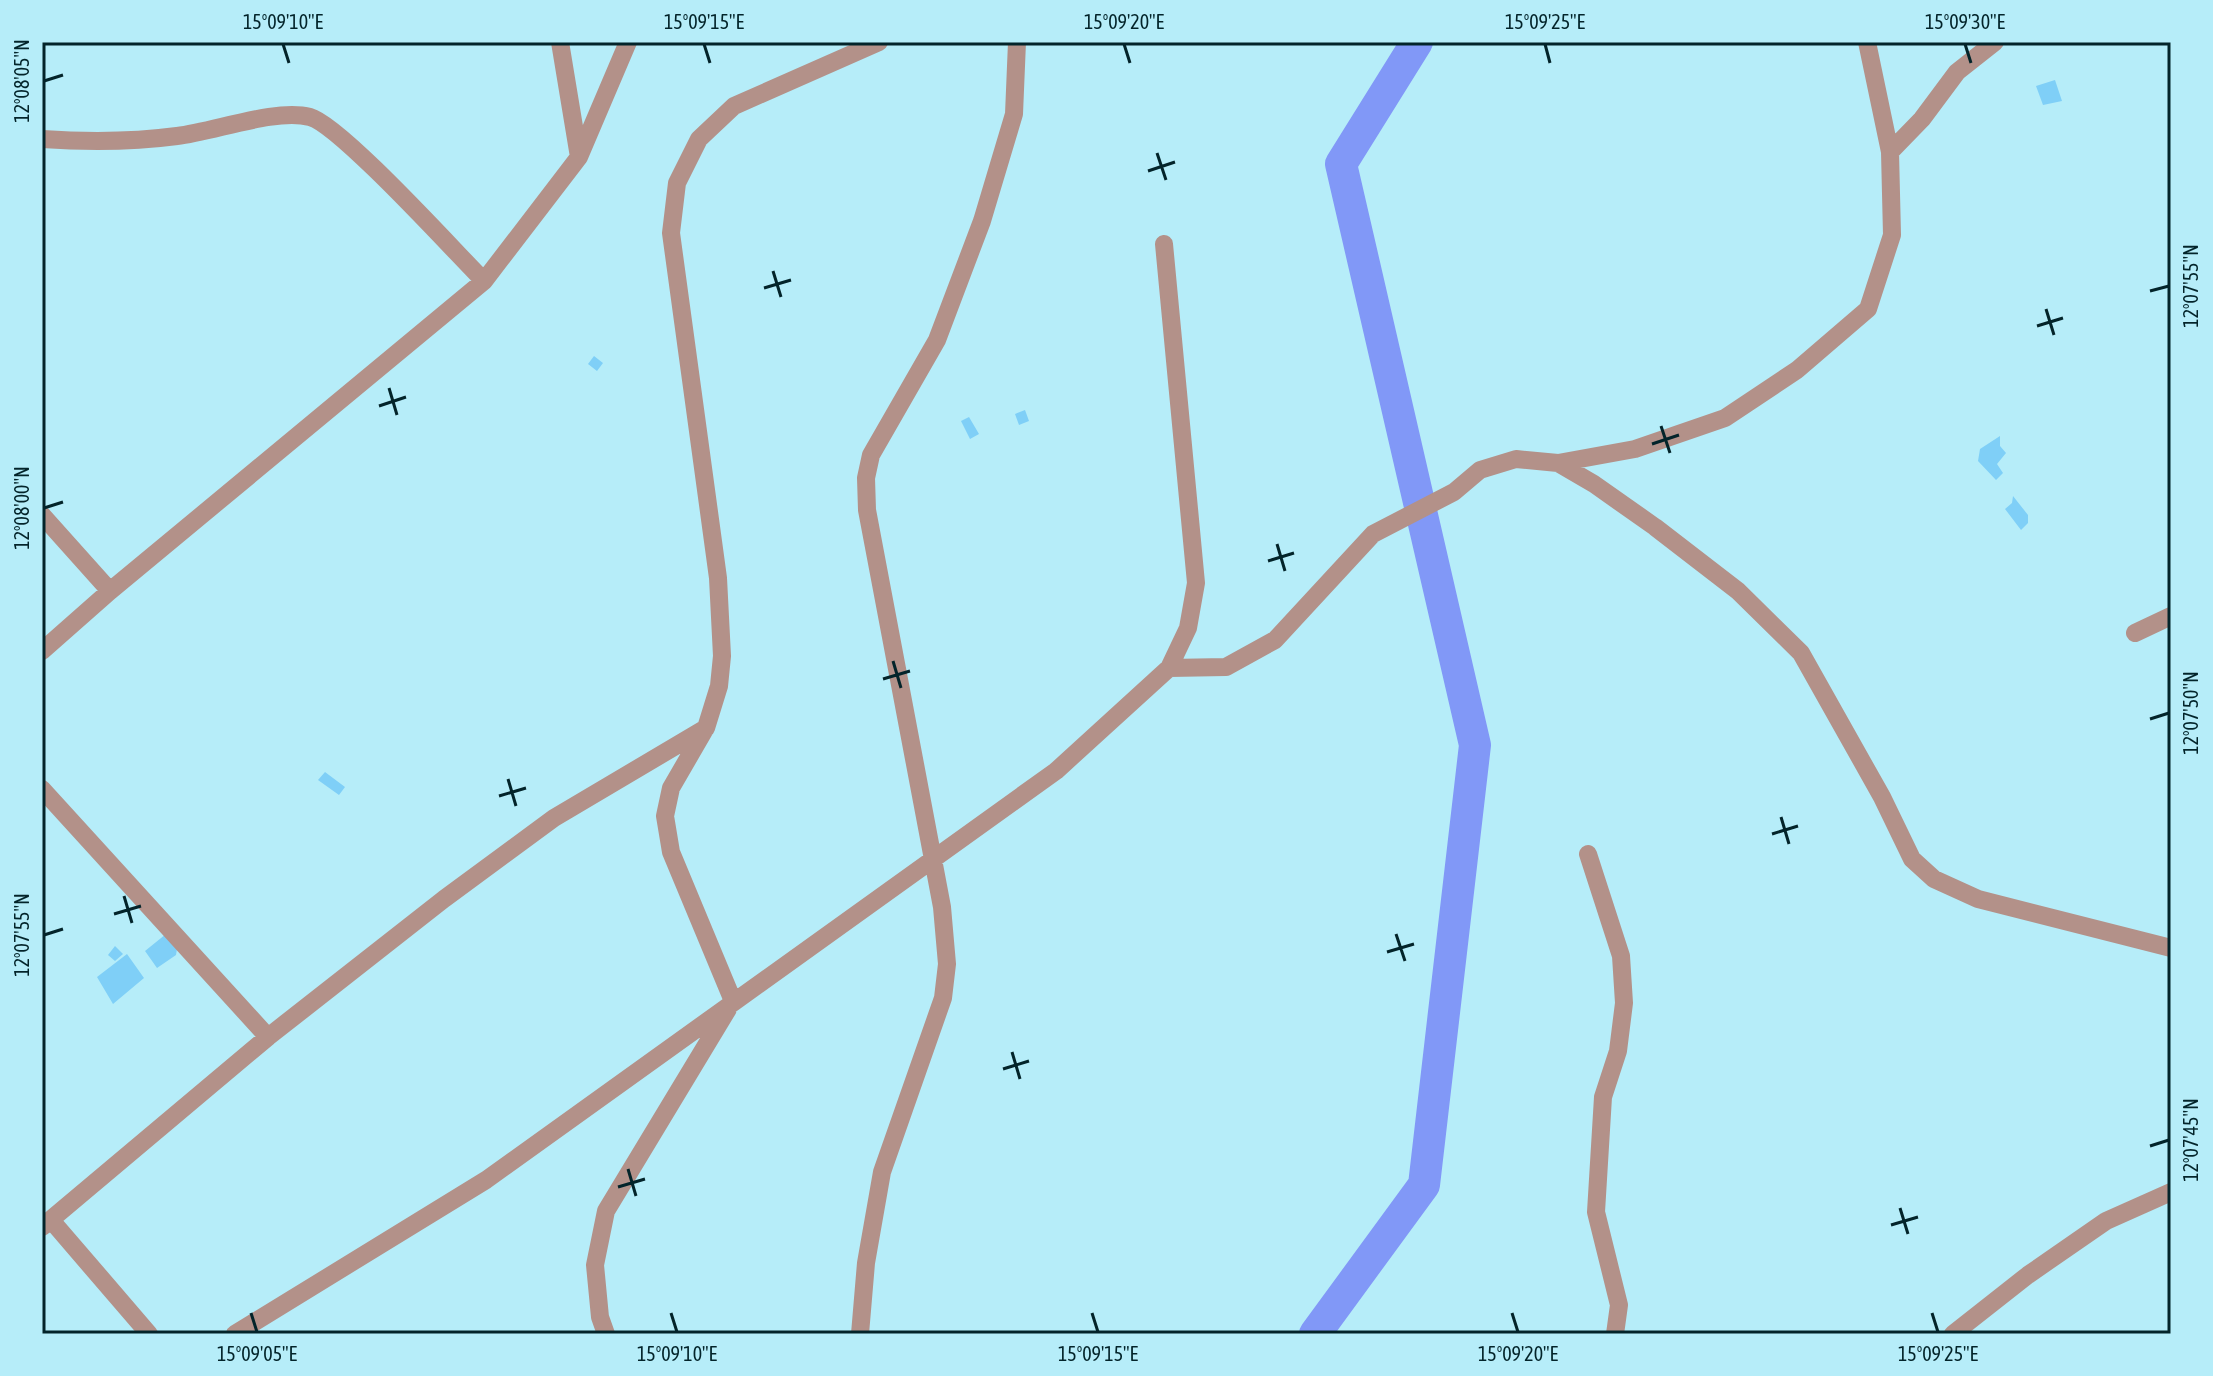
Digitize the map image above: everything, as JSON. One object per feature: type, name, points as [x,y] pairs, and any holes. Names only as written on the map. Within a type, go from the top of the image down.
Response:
[{"type":"street","points":[[560,42],[579,157]]},
{"type":"street","points":[[42,651],[484,281],[579,157],[628,42]]},
{"type":"street","points":[[733,1001],[671,852],[665,816],[671,788],[706,728],[719,686],[722,656],[718,578],[671,233],[677,183],[699,139],[734,106],[879,42]]},
{"type":"street","points":[[860,1334],[866,1263],[882,1172],[943,998],[947,964],[942,907],[867,510],[866,478],[871,455],[937,340],[982,221],[1014,114],[1017,42]]},
{"type":"street","points":[[1169,668],[1226,667],[1275,640],[1373,534],[1454,492],[1480,470],[1516,459],[1558,463],[1635,449],[1725,418],[1797,370],[1868,309],[1892,235],[1890,152],[1867,42]]},
{"type":"street","points":[[1890,152],[1922,119],[1957,72],[1995,42]]},
{"type":"street","points":[[42,139],[90,142],[178,136],[278,117],[311,117],[344,140],[484,281]]},
{"type":"street","points":[[235,1334],[486,1180],[1056,771],[1169,668],[1188,628],[1196,583],[1164,244]]},
{"type":"street","points":[[1558,463],[1655,527],[1738,591],[1801,653],[1882,797],[1912,859],[1934,879],[1978,899],[2171,948]]},
{"type":"street","points":[[42,515],[110,591]]},
{"type":"street","points":[[2135,633],[2171,616]]},
{"type":"street","points":[[149,1334],[47,1224],[268,1037],[444,899],[554,818],[706,728]]},
{"type":"street","points":[[42,789],[127,886],[268,1037]]},
{"type":"street","points":[[1588,854],[1621,956],[1624,1003],[1618,1051],[1603,1097],[1596,1212],[1619,1305],[1615,1334]]},
{"type":"street","points":[[606,1334],[600,1317],[595,1265],[606,1211],[733,1001]]},
{"type":"street","points":[[1953,1334],[2028,1275],[2106,1221],[2171,1192]]},
{"type":"building","points":[[2055,80],[2062,101],[2043,105],[2036,86]]},
{"type":"building","points":[[594,356],[603,363],[597,371],[588,364]]},
{"type":"building","points":[[1025,410],[1029,421],[1019,425],[1015,414]]},
{"type":"building","points":[[969,417],[979,434],[970,439],[961,421]]},
{"type":"building","points":[[2000,436],[2000,446],[2006,453],[1997,464],[2003,473],[1996,480],[1978,461],[1980,449]]},
{"type":"building","points":[[2013,496],[2028,515],[2028,523],[2021,530],[2005,509],[2012,503]]},
{"type":"building","points":[[325,772],[345,787],[339,795],[318,780]]},
{"type":"building","points":[[166,934],[177,949],[176,955],[157,968],[145,951]]},
{"type":"building","points":[[115,946],[123,954],[115,961],[108,955]]},
{"type":"building","points":[[127,954],[144,978],[113,1004],[97,977]]},
{"type":"waterway","points":[[1315,1334],[1424,1185],[1475,745],[1341,164],[1417,42]]}]
